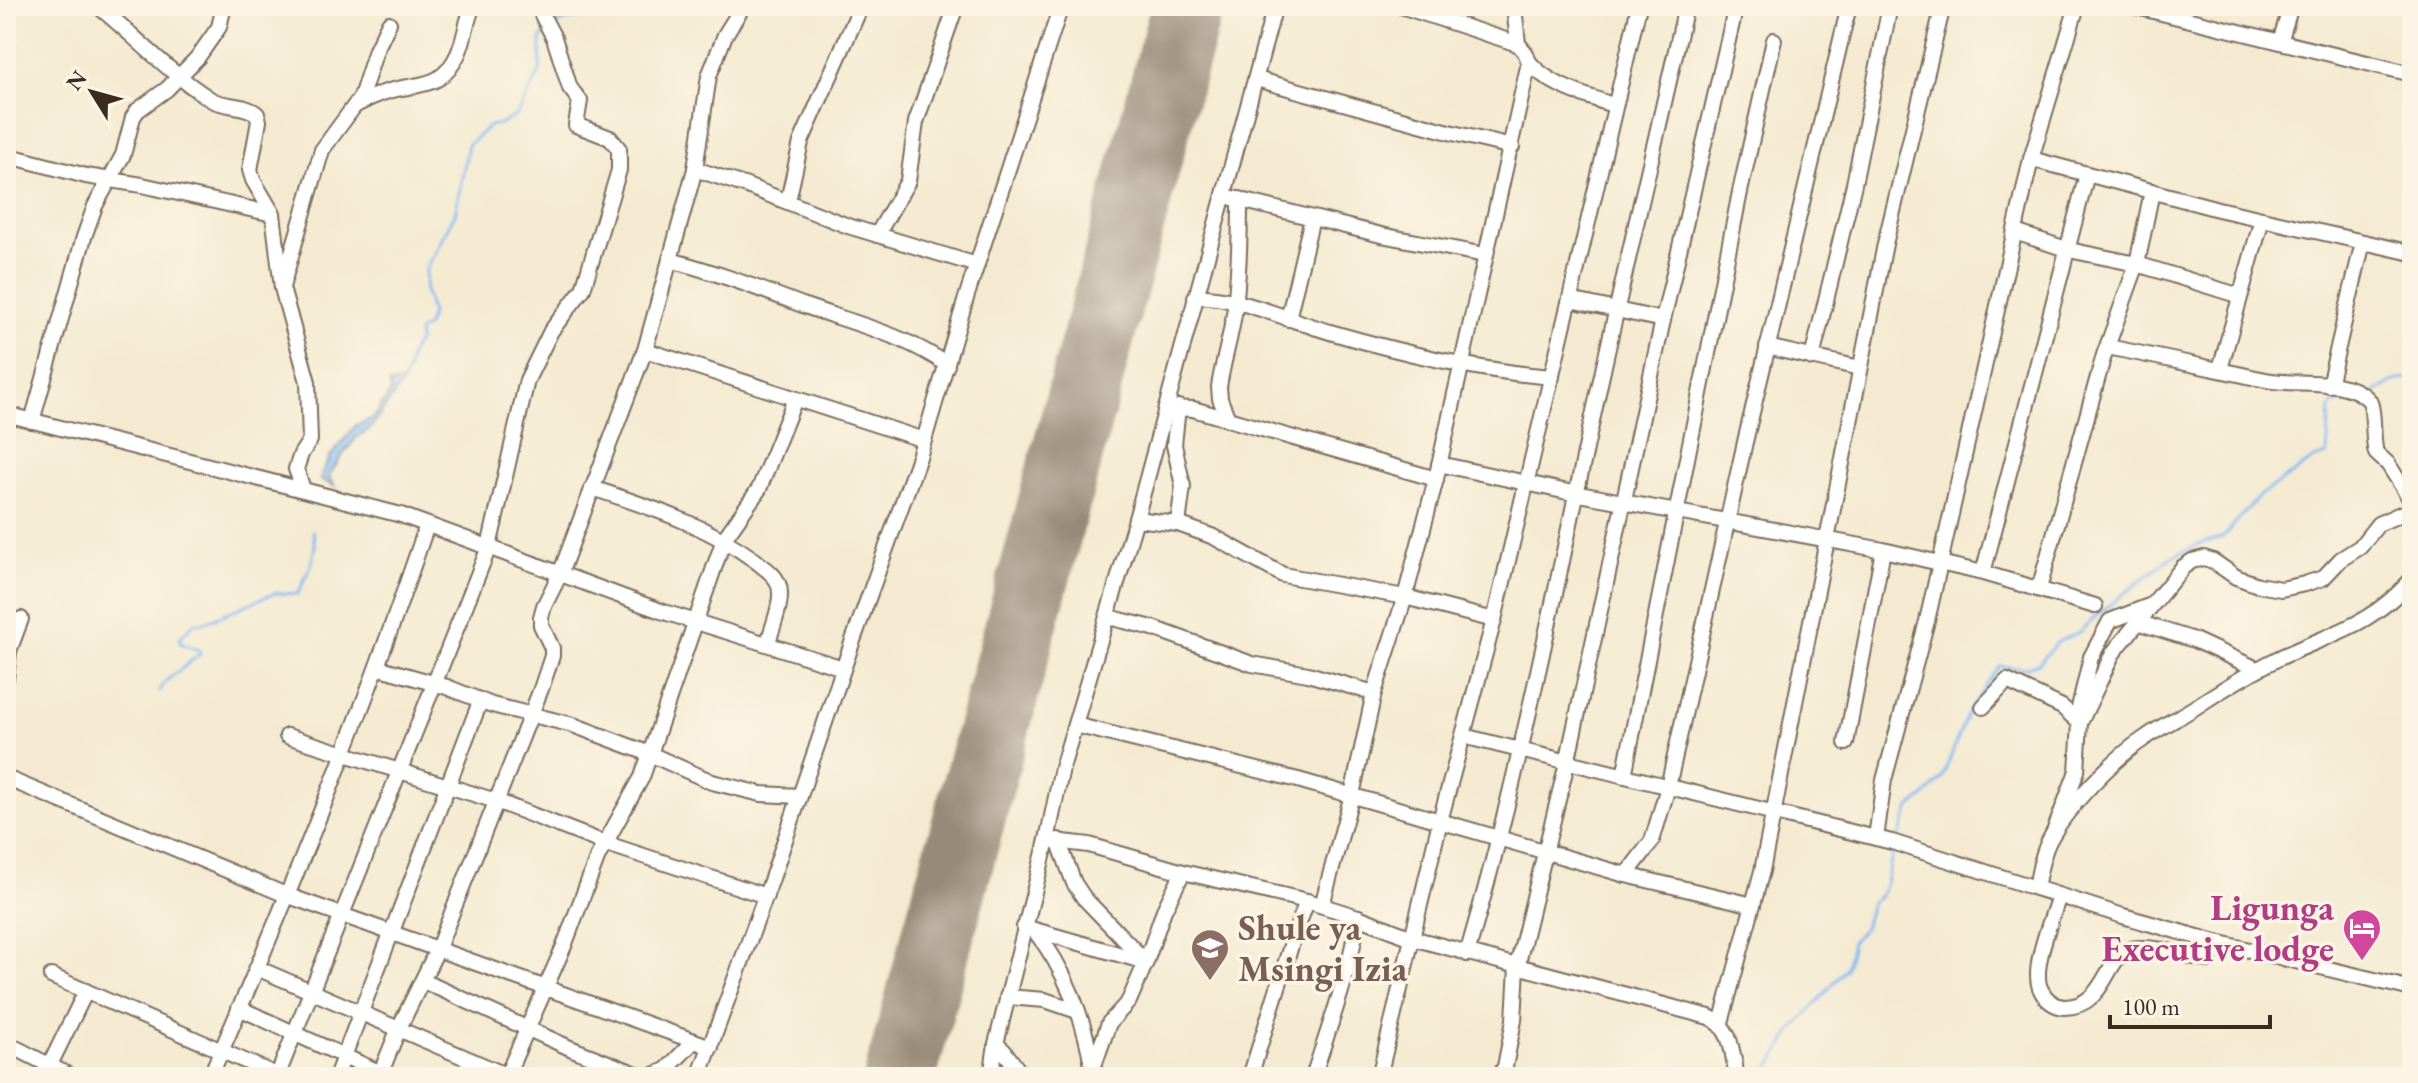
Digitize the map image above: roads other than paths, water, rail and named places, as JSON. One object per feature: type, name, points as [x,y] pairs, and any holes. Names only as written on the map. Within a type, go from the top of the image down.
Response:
[{"type":"street","points":[[98,6],[179,77],[216,103],[244,108],[257,114],[259,121],[250,170],[273,214],[282,288],[308,382],[310,440],[296,469],[303,489]]},
{"type":"street","points":[[32,421],[84,237],[123,155],[138,110],[167,89],[212,40],[224,15],[224,6]]},
{"type":"street","points":[[356,105],[394,89],[427,85],[437,80],[458,55],[473,6]]},
{"type":"street","points":[[51,976],[278,1077],[489,547],[527,380],[551,331],[583,289],[619,170],[616,142],[576,125],[580,101],[570,88],[542,10],[529,6]]},
{"type":"street","points":[[239,1008],[380,1075],[438,948],[533,714],[552,656],[552,648],[541,625],[544,606],[560,574],[645,350],[695,169],[713,60],[743,6]]},
{"type":"street","points":[[788,201],[801,142],[861,6]]},
{"type":"street","points":[[877,235],[908,181],[916,122],[956,6]]},
{"type":"street","points":[[699,1077],[766,896],[924,440],[1061,6]]},
{"type":"street","points":[[991,1077],[1007,997],[1053,840],[1062,768],[1172,407],[1195,297],[1275,6]]},
{"type":"street","points":[[1514,6],[1518,44]]},
{"type":"street","points":[[1379,1077],[1440,821],[1494,620],[1639,6]]},
{"type":"street","points":[[1467,954],[1498,838],[1579,493],[1616,311],[1686,6]]},
{"type":"street","points":[[1498,1077],[1505,1067],[1512,1031],[1517,967],[1567,763],[1663,320],[1736,6]]},
{"type":"street","points":[[1626,875],[1652,841],[1668,787],[1767,347],[1849,6]]},
{"type":"street","points":[[1812,358],[1854,184],[1890,6]]},
{"type":"street","points":[[1721,1023],[1753,905],[1885,244],[1943,6]]},
{"type":"street","points":[[1876,838],[1884,780],[1927,621],[2031,159],[2077,6]]},
{"type":"street","points":[[2133,6],[2412,74]]},
{"type":"street","points":[[2280,42],[2291,6]]},
{"type":"street","points":[[1405,7],[1518,44],[1529,62],[1544,76],[1615,106]]},
{"type":"street","points":[[282,288],[322,150],[356,105],[389,23]]},
{"type":"street","points":[[1624,776],[1740,192],[1774,40]]},
{"type":"street","points":[[1250,1077],[1294,936],[1315,903],[1352,795],[1374,693],[1405,597],[1438,472],[1529,62]]},
{"type":"street","points":[[1256,79],[1512,147]]},
{"type":"street","points":[[6,155],[108,181],[142,185],[273,214]]},
{"type":"street","points":[[2031,159],[2262,219],[2412,253]]},
{"type":"street","points":[[695,169],[788,201],[848,226],[977,265]]},
{"type":"street","points":[[1983,573],[2087,174]]},
{"type":"street","points":[[2039,589],[2107,347],[2137,264],[2152,191]]},
{"type":"street","points":[[1225,196],[1485,255]]},
{"type":"street","points":[[1228,419],[1219,387],[1236,303],[1241,252],[1240,199]]},
{"type":"street","points":[[1288,319],[1312,218]]},
{"type":"street","points":[[2220,369],[2262,219]]},
{"type":"street","points":[[2015,232],[2069,250],[2137,264],[2240,296]]},
{"type":"street","points":[[2329,385],[2363,242]]},
{"type":"street","points":[[670,260],[858,324],[915,346],[947,365]]},
{"type":"street","points":[[1195,297],[1211,296],[1361,341],[1460,364],[1552,377]]},
{"type":"street","points":[[1570,300],[1663,320]]},
{"type":"street","points":[[1767,347],[1860,368]]},
{"type":"street","points":[[2107,347],[2269,380],[2329,385],[2357,392],[2370,402],[2376,453],[2388,464],[2412,502]]},
{"type":"street","points":[[645,350],[924,440]]},
{"type":"street","points":[[257,968],[508,1077],[604,843],[632,797],[650,754],[724,539],[752,503],[795,399]]},
{"type":"street","points":[[1172,407],[1438,472],[1526,483],[1883,550],[1983,573],[2095,606]]},
{"type":"street","points":[[1172,407],[1174,454],[1183,486],[1178,524]]},
{"type":"street","points":[[6,414],[401,515],[661,611],[843,668]]},
{"type":"street","points":[[592,488],[661,511],[724,539],[772,574],[778,583],[779,600],[768,643]]},
{"type":"street","points":[[2078,721],[2113,653],[2183,567],[2192,561],[2204,558],[2213,561],[2236,577],[2258,585],[2281,589],[2305,584],[2323,578],[2341,559],[2360,547],[2378,524],[2412,509]]},
{"type":"street","points":[[1136,519],[1178,524],[1214,537],[1283,575],[1405,597],[1494,620]]},
{"type":"street","points":[[210,1077],[344,752],[427,525]]},
{"type":"street","points":[[1846,743],[1883,550]]},
{"type":"street","points":[[2054,832],[2073,807],[2143,738],[2257,669],[2339,634],[2372,616],[2412,579]]},
{"type":"street","points":[[2036,888],[2042,861],[2077,771],[2078,721],[2091,657],[2110,621],[2152,605]]},
{"type":"street","points":[[1108,617],[1153,628],[1239,660],[1308,674],[1374,693]]},
{"type":"street","points":[[6,679],[9,651],[21,619]]},
{"type":"street","points":[[2137,622],[2194,640],[2257,669]]},
{"type":"street","points":[[377,667],[435,684],[480,702],[573,725],[712,782],[761,794],[800,796]]},
{"type":"street","points":[[1983,707],[2007,681],[2062,707],[2078,721]]},
{"type":"street","points":[[336,1077],[480,702]]},
{"type":"street","points":[[1075,725],[1261,770],[1626,875],[1753,905]]},
{"type":"street","points":[[287,736],[447,784],[604,843],[766,896]]},
{"type":"street","points":[[1463,736],[1892,842],[2212,941],[2412,989]]},
{"type":"street","points":[[6,778],[286,895],[711,1047]]},
{"type":"street","points":[[1053,840],[1089,845],[1183,872],[1315,903],[1467,954],[1709,1017],[1721,1023],[1728,1035],[1737,1077]]},
{"type":"street","points":[[1053,840],[1084,898],[1146,962]]},
{"type":"street","points":[[1091,1074],[1109,1023],[1129,1001],[1164,910],[1183,872]]},
{"type":"street","points":[[2059,896],[2037,978],[2042,993],[2059,1006],[2068,1007],[2091,997],[2116,961],[2130,950],[2151,950],[2209,960]]},
{"type":"street","points":[[1313,1077],[1339,1002],[1358,917]]},
{"type":"street","points":[[1029,929],[1146,962]]},
{"type":"street","points":[[1029,929],[1052,957],[1077,1011],[1091,1074]]},
{"type":"street","points":[[423,981],[527,1029],[646,1077],[666,1070],[694,1041]]},
{"type":"street","points":[[47,1071],[86,991]]},
{"type":"street","points":[[1007,997],[1045,1000],[1077,1011]]},
{"type":"street","points":[[6,1043],[47,1071],[72,1077]]},
{"type":"street","points":[[996,1044],[1023,1077]]},
{"type":"water","points":[[404,381],[370,429],[357,437],[344,453],[329,476],[335,486],[321,480],[331,455],[356,425],[373,418],[391,391],[390,384]]},
{"type":"waterway","points":[[552,26],[596,14],[610,6]]},
{"type":"waterway","points":[[402,383],[412,351],[419,341],[418,332],[427,326],[431,313],[425,290],[426,269],[455,214],[468,145],[489,126],[501,124],[520,110],[540,72],[541,40],[546,31]]},
{"type":"waterway","points":[[2369,396],[2394,381],[2412,378]]},
{"type":"waterway","points":[[1899,837],[1910,808],[1942,779],[1967,714],[1999,666],[2024,668],[2039,663],[2056,643],[2081,631],[2170,558],[2223,537],[2260,495],[2316,458],[2327,455],[2330,408],[2334,404],[2359,399]]},
{"type":"waterway","points":[[159,691],[166,681],[200,654],[199,650],[180,643],[180,638],[194,623],[203,623],[275,593],[298,594],[311,565],[315,546],[313,531]]},
{"type":"waterway","points":[[1763,1077],[1792,1031],[1846,969],[1852,942],[1864,928],[1871,903],[1885,886],[1895,848]]},
{"type":"place","name":"Ligunga Executive lodge","points":[[2362,962]]},
{"type":"place","name":"Shule ya Msingi Izia","points":[[1210,982]]}]
